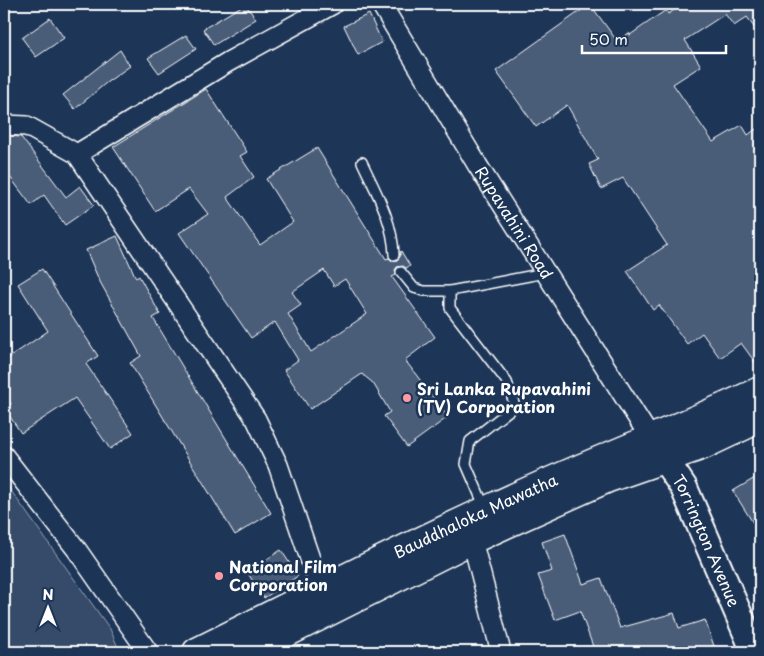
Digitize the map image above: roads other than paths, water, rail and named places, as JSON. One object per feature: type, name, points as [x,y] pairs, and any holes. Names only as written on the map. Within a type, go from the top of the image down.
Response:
[{"type":"main road","name":"Bauddhaloka Mawatha","points":[[248,652],[472,540],[608,478],[658,449],[702,418],[760,391]]},
{"type":"main road","name":"Bauddhaloka Mawatha","points":[[197,652],[486,510],[579,468],[658,449],[703,445],[760,418]]},
{"type":"main road","name":"Torrington Avenue","points":[[658,449],[684,488],[755,652]]},
{"type":"street","points":[[78,154],[228,62],[333,4]]},
{"type":"street","name":"Rupavahini Road","points":[[381,4],[478,166],[658,449]]},
{"type":"street","points":[[4,124],[27,126],[78,154],[256,419],[278,465],[321,591]]},
{"type":"street","points":[[4,456],[77,550],[148,652]]},
{"type":"street","points":[[472,540],[501,652]]},
{"type":"lane","points":[[362,162],[389,222],[394,255]]},
{"type":"lane","points":[[401,272],[414,288],[424,290],[450,290],[545,273]]},
{"type":"lane","points":[[450,290],[450,308],[508,382],[516,406],[470,441],[466,464],[486,510]]},
{"type":"place","name":"Sri Lanka Rupavahini (TV) Corporation","points":[[407,398]]},
{"type":"place","name":"National Film Corporation","points":[[219,576]]}]
